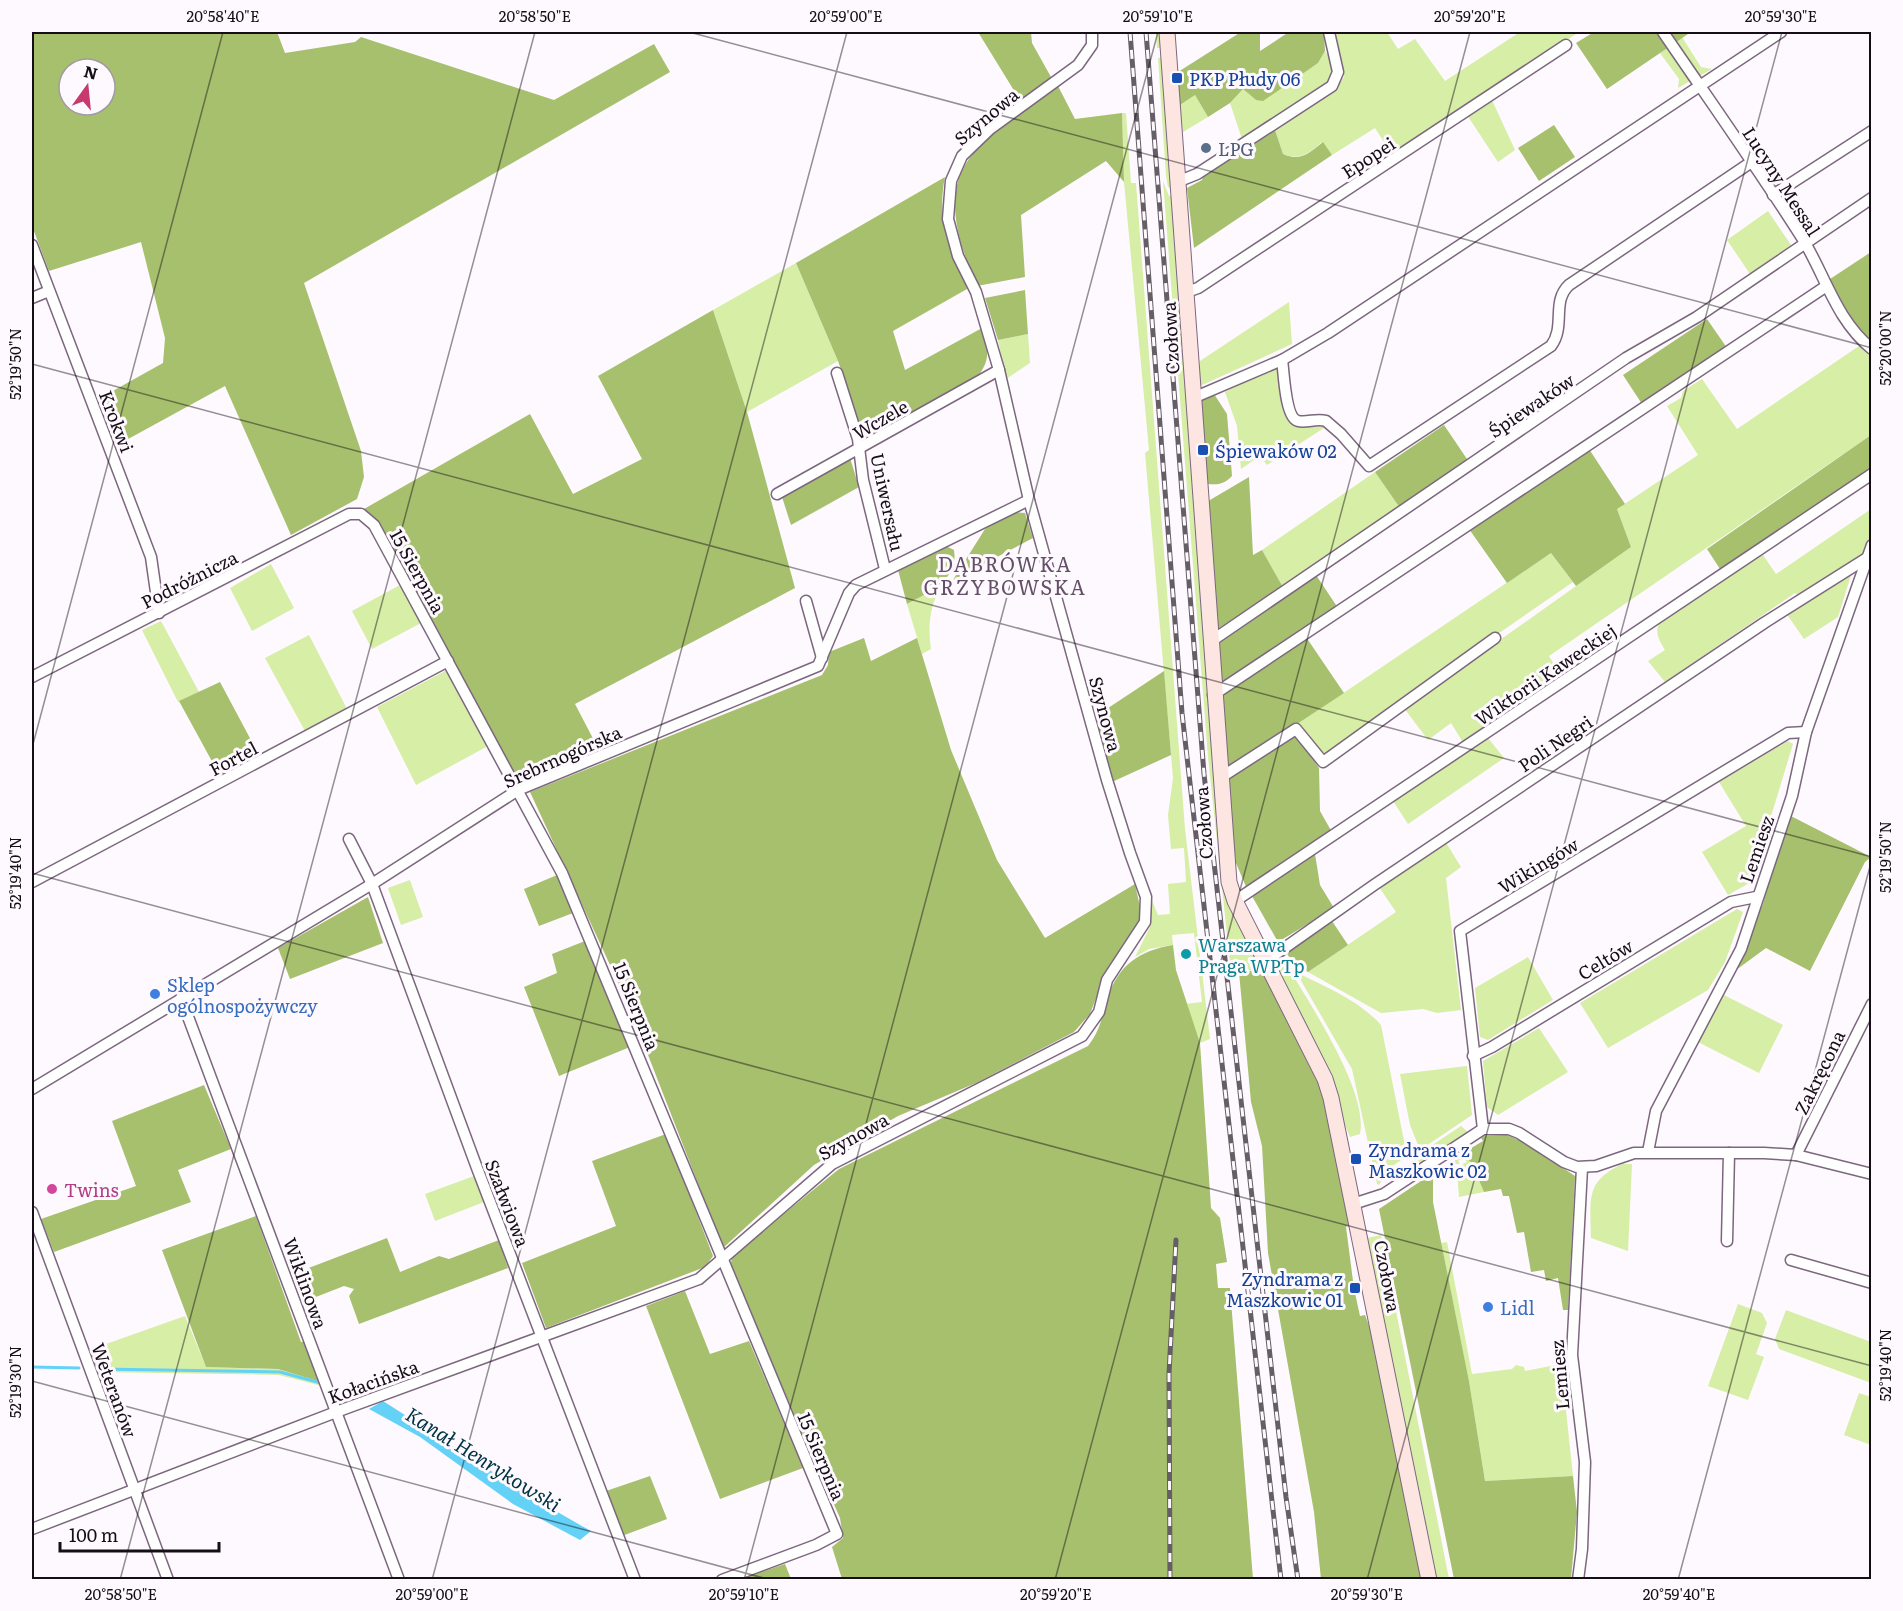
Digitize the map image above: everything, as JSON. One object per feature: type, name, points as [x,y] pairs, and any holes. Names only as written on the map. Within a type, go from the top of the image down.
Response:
[{"type":"street","name":"Szynowa","points":[[722,1259],[832,1164],[1082,1036],[1099,1012],[1107,980],[1145,922],[1146,897],[1119,820],[1029,500],[999,370],[976,292],[952,238],[948,219],[951,182],[962,156],[990,129],[1078,65],[1092,45],[1092,32]]},
{"type":"street","name":"Czołowa","points":[[1167,32],[1226,868],[1235,901],[1328,1087],[1429,1580]]},
{"type":"street","points":[[1177,182],[1197,174],[1332,86],[1338,72],[1329,32]]},
{"type":"street","name":"Lucyny Messal","points":[[1663,32],[1805,243],[1825,286],[1857,337],[1872,349]]},
{"type":"street","points":[[1193,398],[1282,360],[1328,333],[1781,32]]},
{"type":"street","name":"Epopei","points":[[1187,292],[1198,288],[1566,45]]},
{"type":"street","points":[[1773,195],[1872,131]]},
{"type":"street","points":[[1282,360],[1289,411],[1293,419],[1299,422],[1326,421],[1341,434],[1369,466],[1551,346],[1560,329],[1559,301],[1562,292],[1569,285],[1750,163]]},
{"type":"street","name":"Śpiewaków","points":[[1210,642],[1652,341],[1697,317],[1872,198]]},
{"type":"street","name":"Krokwi","points":[[32,245],[150,557],[159,613]]},
{"type":"street","points":[[1213,695],[1825,286]]},
{"type":"street","points":[[32,298],[49,291]]},
{"type":"street","name":"Wczele","points":[[777,494],[999,370]]},
{"type":"street","name":"Uniwersału","points":[[837,373],[860,449],[863,480],[885,569]]},
{"type":"street","name":"Wiktorii Kaweckiej","points":[[1235,901],[1872,474]]},
{"type":"street","points":[[822,658],[849,593],[856,585],[1029,500]]},
{"type":"street","name":"Podróżnicza","points":[[32,677],[349,514],[361,514]]},
{"type":"street","name":"15 Sierpnia","points":[[361,514],[374,525],[518,790],[571,893],[837,1534],[816,1545],[722,1580]]},
{"type":"street","name":"Lemiesz","points":[[1648,1152],[1656,1111],[1741,949],[1756,897],[1792,796],[1806,732],[1872,545]]},
{"type":"street","name":"Poli Negri","points":[[1266,961],[1384,878],[1764,623],[1866,558]]},
{"type":"street","points":[[806,601],[822,658]]},
{"type":"street","points":[[1220,778],[1296,729],[1323,762],[1495,638]]},
{"type":"street","name":"Srebrnogórska","points":[[32,1089],[372,884],[518,790],[818,666],[822,658]]},
{"type":"street","name":"Fortel","points":[[32,882],[448,661]]},
{"type":"street","name":"Wikingów","points":[[1484,1129],[1473,1056],[1460,931],[1788,733],[1806,732]]},
{"type":"street","name":"Szałwiowa","points":[[349,838],[372,884],[635,1580]]},
{"type":"street","name":"Celtów","points":[[1473,1056],[1492,1047],[1731,903],[1756,897]]},
{"type":"street","name":"Wiklinowa","points":[[181,998],[399,1580]]},
{"type":"street","name":"Zakręcona","points":[[1796,1155],[1872,1004]]},
{"type":"street","points":[[1353,1204],[1384,1194],[1484,1129],[1519,1133],[1564,1162],[1582,1168],[1596,1166],[1622,1155],[1648,1152],[1729,1153],[1796,1155],[1872,1174]]},
{"type":"street","points":[[1727,1241],[1729,1153]]},
{"type":"street","name":"Lemiesz","points":[[1578,1580],[1582,1549],[1585,1462],[1572,1355],[1582,1168]]},
{"type":"street","name":"Weteranów","points":[[32,1212],[168,1580]]},
{"type":"street","name":"Kołacińska","points":[[32,1529],[336,1412],[699,1279],[722,1259]]},
{"type":"street","points":[[1791,1260],[1872,1283]]},
{"type":"green space","points":[[32,32],[277,32],[285,53],[355,42],[361,37],[554,100],[654,44],[670,72],[304,283],[361,451],[364,477],[357,499],[291,535],[225,386],[119,444],[102,397],[163,363],[165,338],[141,242],[49,271],[32,226]]},
{"type":"green space","points":[[978,32],[1031,32],[1032,43],[1051,77],[1050,82],[1021,102]]},
{"type":"green space","points":[[1162,32],[1173,190],[1168,187],[1166,176],[1158,58],[1162,58],[1161,48],[1157,48],[1156,34]]},
{"type":"green space","points":[[1241,32],[1260,32],[1260,51],[1289,32],[1324,32],[1325,51],[1318,63],[1263,101],[1256,100],[1243,89],[1230,103],[1208,117],[1195,95],[1180,105],[1178,72]]},
{"type":"green space","points":[[1337,32],[1387,32],[1398,49],[1415,39],[1445,81],[1520,32],[1579,32],[1393,156],[1375,128],[1332,155],[1322,142],[1299,156],[1283,154],[1274,127],[1337,86],[1344,77],[1335,42]]},
{"type":"green space","points":[[1594,32],[1691,32],[1607,89],[1576,43]]},
{"type":"green space","points":[[1682,37],[1701,67],[1712,69],[1678,88],[1679,79],[1660,53]]},
{"type":"green space","points":[[1325,51],[1332,66],[1329,81],[1242,139],[1230,103],[1243,89],[1256,100],[1318,63]]},
{"type":"green space","points":[[1058,86],[1075,119],[1122,113],[1124,182],[1106,161],[1021,215],[1025,277],[977,286],[962,247],[955,215],[956,189],[965,166],[979,146],[1000,127]]},
{"type":"green space","points":[[1195,95],[1208,117],[1183,132],[1180,105]]},
{"type":"green space","points":[[1491,98],[1515,150],[1498,162],[1467,115]]},
{"type":"green space","points":[[1122,113],[1126,113],[1131,183],[1136,183],[1185,829],[1210,1039],[1200,1043],[1185,1004],[1202,1002],[1194,933],[1172,935],[1173,945],[1149,949],[1135,957],[1150,927],[1151,898],[1158,915],[1170,914],[1168,884],[1186,882],[1184,848],[1171,849],[1168,815],[1173,778],[1145,453],[1149,450],[1124,182]]},
{"type":"green space","points":[[1554,125],[1575,157],[1539,181],[1518,148]]},
{"type":"green space","points":[[1274,127],[1283,154],[1300,157],[1323,142],[1332,155],[1194,248],[1187,188],[1202,180],[1204,171]]},
{"type":"green space","points":[[945,177],[942,208],[945,229],[950,249],[964,277],[967,289],[893,331],[905,370],[982,328],[987,358],[978,376],[873,435],[864,437],[838,361],[796,263]]},
{"type":"green space","points":[[1163,181],[1169,196],[1173,196],[1223,888],[1262,970],[1231,972],[1208,757]]},
{"type":"green space","points":[[1768,211],[1791,245],[1750,274],[1727,240]]},
{"type":"green space","points":[[1871,252],[1871,337],[1867,340],[1859,333],[1827,281]]},
{"type":"green space","points":[[796,263],[838,361],[747,412],[713,310]]},
{"type":"green space","points":[[1025,290],[1028,334],[998,340],[985,298]]},
{"type":"green space","points":[[1289,302],[1292,344],[1200,386],[1200,361]]},
{"type":"green space","points":[[713,310],[747,412],[795,588],[575,704],[598,748],[519,784],[374,518],[364,509],[530,414],[573,494],[642,459],[598,376]]},
{"type":"green space","points":[[1707,319],[1727,348],[1642,404],[1623,375]]},
{"type":"green space","points":[[1028,334],[1030,363],[1006,379],[998,340]]},
{"type":"green space","points":[[1859,346],[1871,355],[1871,435],[1549,656],[1563,679],[1464,744],[1451,723],[1428,740],[1404,708],[1631,547],[1617,509],[1698,455],[1667,406],[1681,398],[1683,391],[1702,379],[1737,429]]},
{"type":"green space","points":[[1272,368],[1277,369],[1280,373],[1281,403],[1291,423],[1301,427],[1327,426],[1267,465],[1260,456],[1241,469],[1237,426],[1225,392]]},
{"type":"green space","points":[[1214,394],[1227,414],[1232,476],[1224,482],[1208,484],[1201,398]]},
{"type":"green space","points":[[1444,425],[1469,462],[1400,508],[1375,472]]},
{"type":"green space","points":[[1871,435],[1871,469],[1720,569],[1707,549]]},
{"type":"green space","points":[[1589,449],[1625,504],[1617,509],[1631,547],[1576,586],[1551,553],[1507,583],[1469,529]]},
{"type":"green space","points":[[850,458],[859,487],[791,525],[782,497]]},
{"type":"green space","points":[[1375,472],[1400,508],[1284,589],[1262,550]]},
{"type":"green space","points":[[1249,477],[1253,555],[1262,550],[1284,589],[1216,630],[1206,508],[1210,500]]},
{"type":"green space","points":[[1871,509],[1871,536],[1865,554],[1801,597],[1795,593],[1665,682],[1648,661],[1665,650],[1657,633],[1660,622],[1761,552],[1776,574]]},
{"type":"green space","points":[[1013,512],[1025,513],[1033,538],[953,580],[985,529]]},
{"type":"green space","points":[[946,546],[954,550],[952,569],[947,577],[933,590],[907,604],[898,570]]},
{"type":"green space","points":[[1551,553],[1573,582],[1325,753],[1319,751],[1299,723]]},
{"type":"green space","points":[[271,564],[294,608],[252,631],[230,588]]},
{"type":"green space","points":[[1852,572],[1838,617],[1804,639],[1786,613]]},
{"type":"green space","points":[[1316,575],[1338,608],[1222,685],[1216,642]]},
{"type":"green space","points":[[400,585],[421,623],[372,649],[352,611]]},
{"type":"green space","points":[[942,585],[930,616],[931,649],[922,654],[907,604]]},
{"type":"green space","points":[[161,621],[199,692],[178,702],[142,630]]},
{"type":"green space","points":[[309,635],[347,709],[305,731],[265,658]]},
{"type":"green space","points":[[1306,637],[1344,693],[1228,770],[1222,693]]},
{"type":"green space","points":[[864,638],[871,661],[917,638],[951,750],[997,860],[1045,938],[1135,884],[1142,916],[1103,980],[1090,1014],[1074,1032],[976,1083],[898,1116],[814,1165],[723,1248],[629,1006],[530,792],[822,675],[828,665],[829,652]]},
{"type":"green space","points":[[447,670],[488,746],[416,785],[377,707]]},
{"type":"green space","points":[[1164,671],[1171,755],[1112,782],[1093,718]]},
{"type":"green space","points":[[220,682],[259,755],[220,776],[179,701]]},
{"type":"green space","points":[[1292,735],[1298,738],[1319,768],[1320,811],[1333,834],[1247,889],[1236,863],[1227,779]]},
{"type":"green space","points":[[1488,738],[1504,758],[1408,824],[1393,801]]},
{"type":"green space","points":[[1788,741],[1793,744],[1751,882],[1728,895],[1702,852],[1746,826],[1719,782]]},
{"type":"green space","points":[[1787,814],[1871,857],[1865,862],[1810,971],[1766,948],[1732,973],[1763,904]]},
{"type":"green space","points":[[1445,841],[1461,867],[1446,878],[1461,1010],[1437,1013],[1423,1009],[1381,1013],[1308,972],[1396,912],[1379,887]]},
{"type":"green space","points":[[1315,854],[1320,885],[1334,908],[1278,942],[1252,896]]},
{"type":"green space","points":[[557,875],[573,913],[539,926],[524,889]]},
{"type":"green space","points":[[410,880],[423,917],[401,925],[388,888]]},
{"type":"green space","points":[[368,897],[383,943],[290,979],[278,948]]},
{"type":"green space","points":[[1737,909],[1743,912],[1725,962],[1708,990],[1608,1048],[1580,1003]]},
{"type":"green space","points":[[1330,918],[1348,945],[1308,972],[1292,962],[1285,950]]},
{"type":"green space","points":[[585,941],[630,1047],[559,1076],[524,987],[557,973],[552,954]]},
{"type":"green space","points":[[1173,945],[1176,970],[1200,1043],[1211,1208],[1220,1218],[1227,1262],[1216,1264],[1218,1288],[1230,1288],[1253,1579],[842,1579],[832,1547],[843,1538],[840,1518],[732,1273],[733,1255],[839,1169],[1088,1046],[1098,1029],[1112,987],[1124,968],[1140,955]]},
{"type":"green space","points":[[1281,955],[1345,1068],[1355,1093],[1360,1115],[1360,1134],[1350,1137],[1276,966]]},
{"type":"green space","points":[[1528,957],[1553,1000],[1488,1040],[1480,1037],[1475,988]]},
{"type":"green space","points":[[1262,970],[1321,1085],[1350,1225],[1346,1227],[1353,1281],[1350,1282],[1352,1293],[1355,1293],[1360,1316],[1365,1315],[1375,1342],[1422,1579],[1321,1579],[1314,1512],[1268,1253],[1262,1146],[1251,1102],[1239,972]]},
{"type":"green space","points":[[1296,972],[1352,1001],[1381,1025],[1407,1156],[1388,1169],[1379,1185],[1352,1069]]},
{"type":"green space","points":[[1722,994],[1783,1025],[1759,1073],[1698,1042]]},
{"type":"green space","points":[[1539,1028],[1568,1072],[1498,1115],[1487,1107],[1483,1061]]},
{"type":"green space","points":[[1467,1066],[1472,1115],[1420,1150],[1410,1125],[1400,1074]]},
{"type":"green space","points":[[204,1085],[231,1149],[178,1170],[191,1202],[54,1252],[41,1219],[136,1186],[112,1121]]},
{"type":"green space","points":[[1461,1126],[1469,1133],[1423,1163],[1419,1162],[1416,1156]]},
{"type":"green space","points":[[666,1134],[713,1256],[705,1267],[546,1328],[522,1263],[616,1226],[592,1161]]},
{"type":"green space","points":[[1507,1135],[1527,1144],[1575,1176],[1568,1310],[1563,1310],[1558,1278],[1546,1281],[1544,1270],[1531,1272],[1524,1232],[1517,1233],[1509,1196],[1503,1196],[1501,1189],[1484,1192],[1472,1164],[1463,1153],[1483,1141],[1481,1138],[1484,1136]]},
{"type":"green space","points":[[1463,1153],[1472,1164],[1484,1192],[1459,1197],[1457,1172],[1465,1171],[1463,1164],[1467,1162],[1464,1158],[1458,1161],[1460,1164],[1455,1164],[1455,1158]]},
{"type":"green space","points":[[1623,1164],[1632,1164],[1628,1251],[1591,1238],[1592,1193],[1602,1177]]},
{"type":"green space","points":[[1433,1173],[1433,1202],[1469,1381],[1485,1481],[1573,1476],[1577,1512],[1571,1579],[1454,1579],[1379,1209]]},
{"type":"green space","points":[[474,1176],[484,1202],[435,1221],[425,1194]]},
{"type":"green space","points":[[256,1216],[301,1342],[307,1341],[321,1382],[278,1369],[206,1367],[162,1250]]},
{"type":"green space","points":[[1381,1235],[1449,1579],[1434,1579],[1367,1238]]},
{"type":"green space","points":[[387,1238],[400,1272],[439,1256],[449,1259],[499,1240],[508,1268],[359,1324],[349,1296],[354,1289],[344,1286],[303,1302],[293,1274]]},
{"type":"green space","points":[[1447,1242],[1472,1374],[1512,1369],[1516,1365],[1524,1367],[1525,1371],[1561,1364],[1573,1476],[1485,1481],[1469,1381],[1441,1243]]},
{"type":"green space","points":[[685,1291],[710,1354],[749,1341],[803,1468],[720,1499],[646,1306]]},
{"type":"green space","points":[[1738,1304],[1762,1313],[1767,1323],[1756,1354],[1764,1357],[1748,1400],[1708,1386]]},
{"type":"green space","points":[[1786,1310],[1871,1342],[1871,1383],[1779,1349],[1775,1339]]},
{"type":"green space","points":[[185,1316],[206,1367],[278,1369],[321,1382],[322,1386],[279,1375],[97,1372],[89,1350]]},
{"type":"green space","points":[[1859,1393],[1871,1397],[1871,1445],[1844,1435]]},
{"type":"green space","points":[[650,1476],[667,1519],[622,1536],[606,1491]]},
{"type":"green space","points":[[785,1564],[791,1579],[740,1579]]},
{"type":"water","points":[[383,1401],[512,1484],[591,1531],[580,1540],[513,1504],[420,1437],[369,1409]]},
{"type":"waterway","name":"Kanał Henrykowski","points":[[32,1367],[79,1368]]},
{"type":"waterway","name":"Kanał Henrykowski","points":[[99,1369],[280,1372],[321,1383]]},
{"type":"waterway","name":"Kanał Henrykowski","points":[[341,1393],[349,1397]]},
{"type":"railway","points":[[1130,32],[1182,713],[1281,1580]]},
{"type":"railway","points":[[1146,32],[1204,774],[1286,1497],[1298,1580]]},
{"type":"railway","points":[[1170,1580],[1169,1374],[1176,1240]]},
{"type":"place","name":"PKP Płudy 06","points":[[1177,78]]},
{"type":"place","name":"LPG","points":[[1206,148]]},
{"type":"place","name":"Śpiewaków 02","points":[[1203,450]]},
{"type":"place","name":"Warszawa Praga WPTp","points":[[1186,954]]},
{"type":"place","name":"Sklep ogólnospożywczy","points":[[155,994]]},
{"type":"place","name":"Zyndrama z Maszkowic 02","points":[[1356,1159]]},
{"type":"place","name":"Twins","points":[[52,1189]]},
{"type":"place","name":"Zyndrama z Maszkowic 01","points":[[1355,1288]]},
{"type":"place","name":"Lidl","points":[[1488,1307]]},
{"type":"district","name":"DĄBRÓWKA GRZYBOWSKA","points":[[1005,574]]}]
